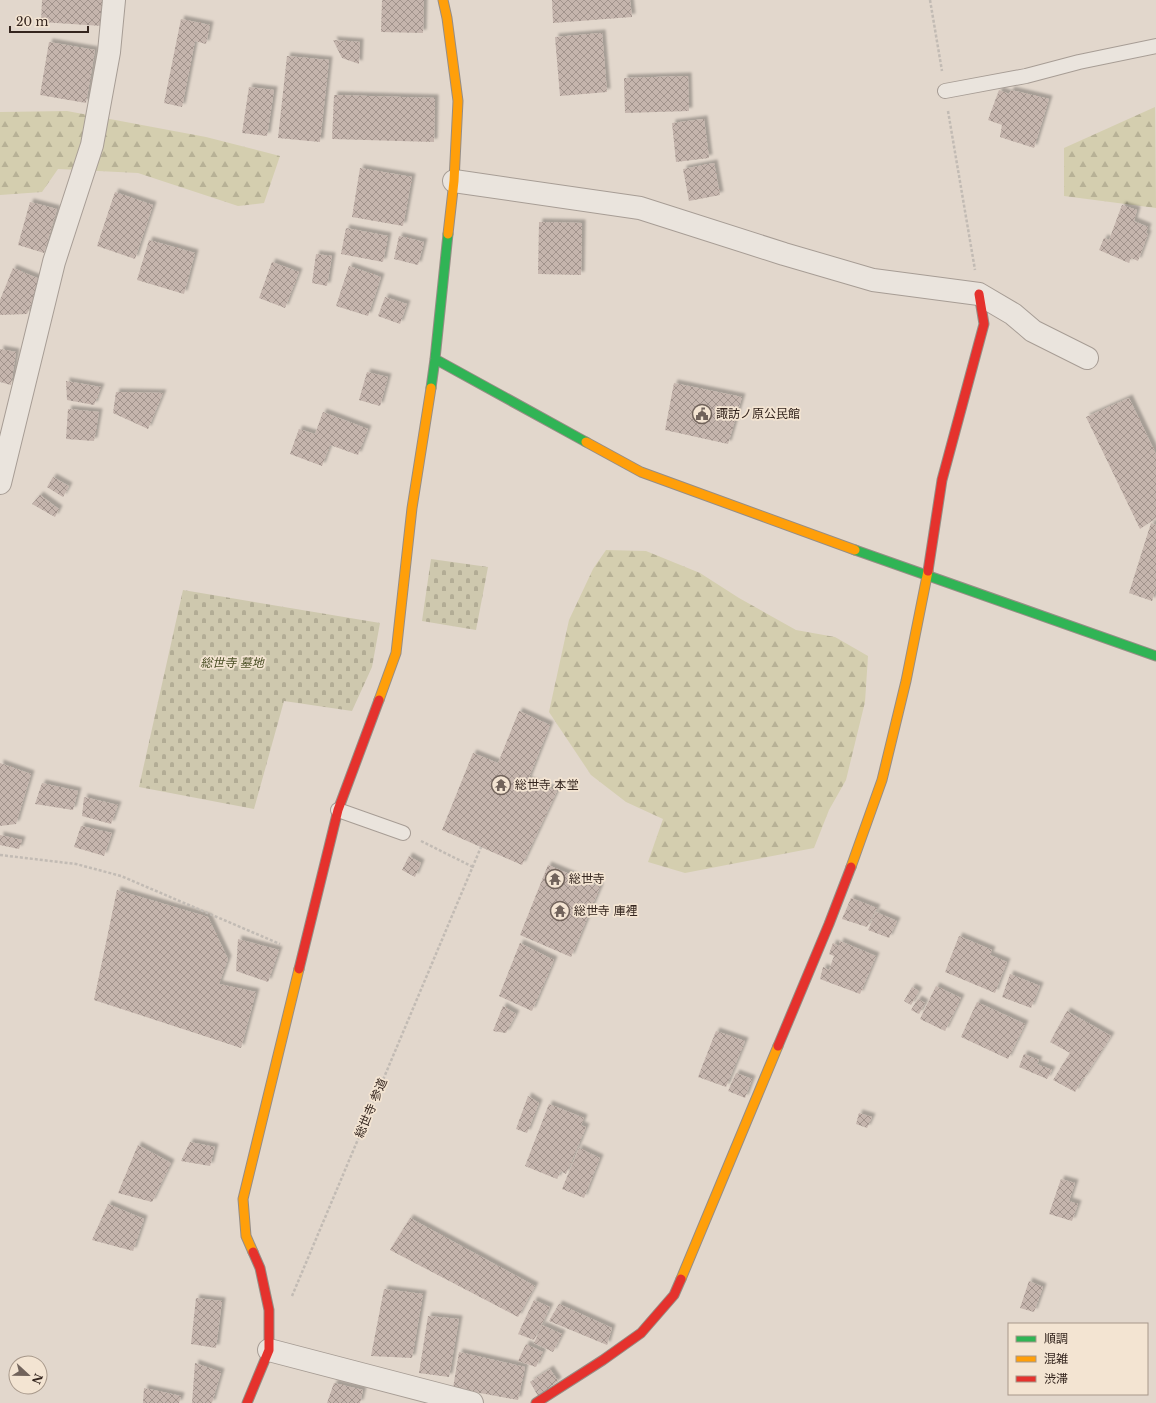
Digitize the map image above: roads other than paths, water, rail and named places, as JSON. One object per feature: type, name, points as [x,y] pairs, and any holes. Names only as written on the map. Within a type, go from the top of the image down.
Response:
[{"type":"street","points":[[0,483],[54,262],[92,145],[109,52],[114,0]]},
{"type":"street","points":[[247,1403],[269,1350],[268,1310],[260,1268],[246,1236],[243,1199],[338,810],[396,653],[412,508],[435,359],[454,181],[458,101],[447,18],[443,0]]},
{"type":"street","points":[[454,181],[640,208],[784,254],[873,280],[979,294],[1013,314],[1033,330],[1087,358]]},
{"type":"street","points":[[536,1403],[597,1365],[641,1333],[674,1295],[829,924],[882,780],[906,681],[927,576],[942,480],[984,324],[979,294]]},
{"type":"street","points":[[435,359],[641,472],[927,576],[1156,656]]},
{"type":"street","points":[[269,1350],[472,1403]]},
{"type":"lane","points":[[945,91],[1026,76],[1079,62],[1156,46]]},
{"type":"lane","points":[[338,810],[403,833]]},
{"type":"place","name":"諏訪ノ原公民館","points":[[702,414]]},
{"type":"place","name":"総世寺 本堂","points":[[501,785]]},
{"type":"place","name":"総世寺","points":[[555,879]]},
{"type":"place","name":"総世寺 庫裡","points":[[560,911]]},
{"type":"park label","name":"総世寺 墓地","points":[[232,663]]}]
